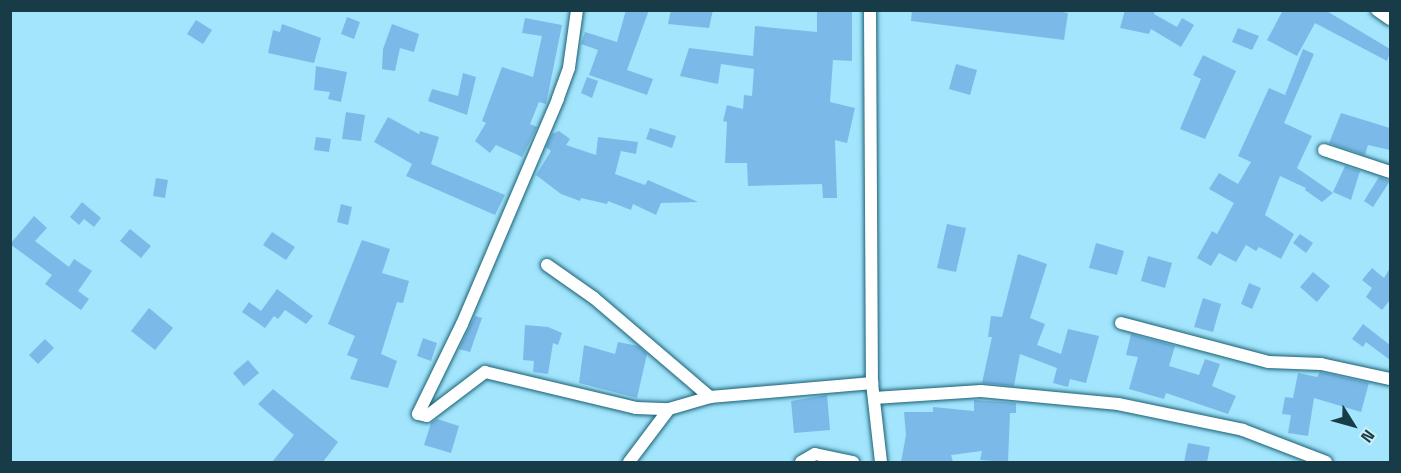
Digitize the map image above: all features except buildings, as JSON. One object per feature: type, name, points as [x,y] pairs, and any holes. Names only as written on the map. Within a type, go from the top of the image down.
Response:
[{"type":"street","points":[[577,10],[569,68],[558,99],[462,324],[418,414],[427,416],[478,375],[491,372],[636,408],[669,409],[710,397],[872,383]]},
{"type":"street","points":[[870,10],[872,383],[881,462]]},
{"type":"street","points":[[1377,10],[1390,19]]},
{"type":"street","points":[[1324,150],[1390,172]]},
{"type":"street","points":[[547,265],[594,298],[710,397]]},
{"type":"street","points":[[1120,323],[1269,362],[1321,364],[1390,380]]},
{"type":"street","points":[[874,398],[981,391],[1118,404],[1243,430],[1326,462]]},
{"type":"street","points":[[629,462],[669,409]]},
{"type":"street","points":[[801,462],[815,454],[853,462]]}]
